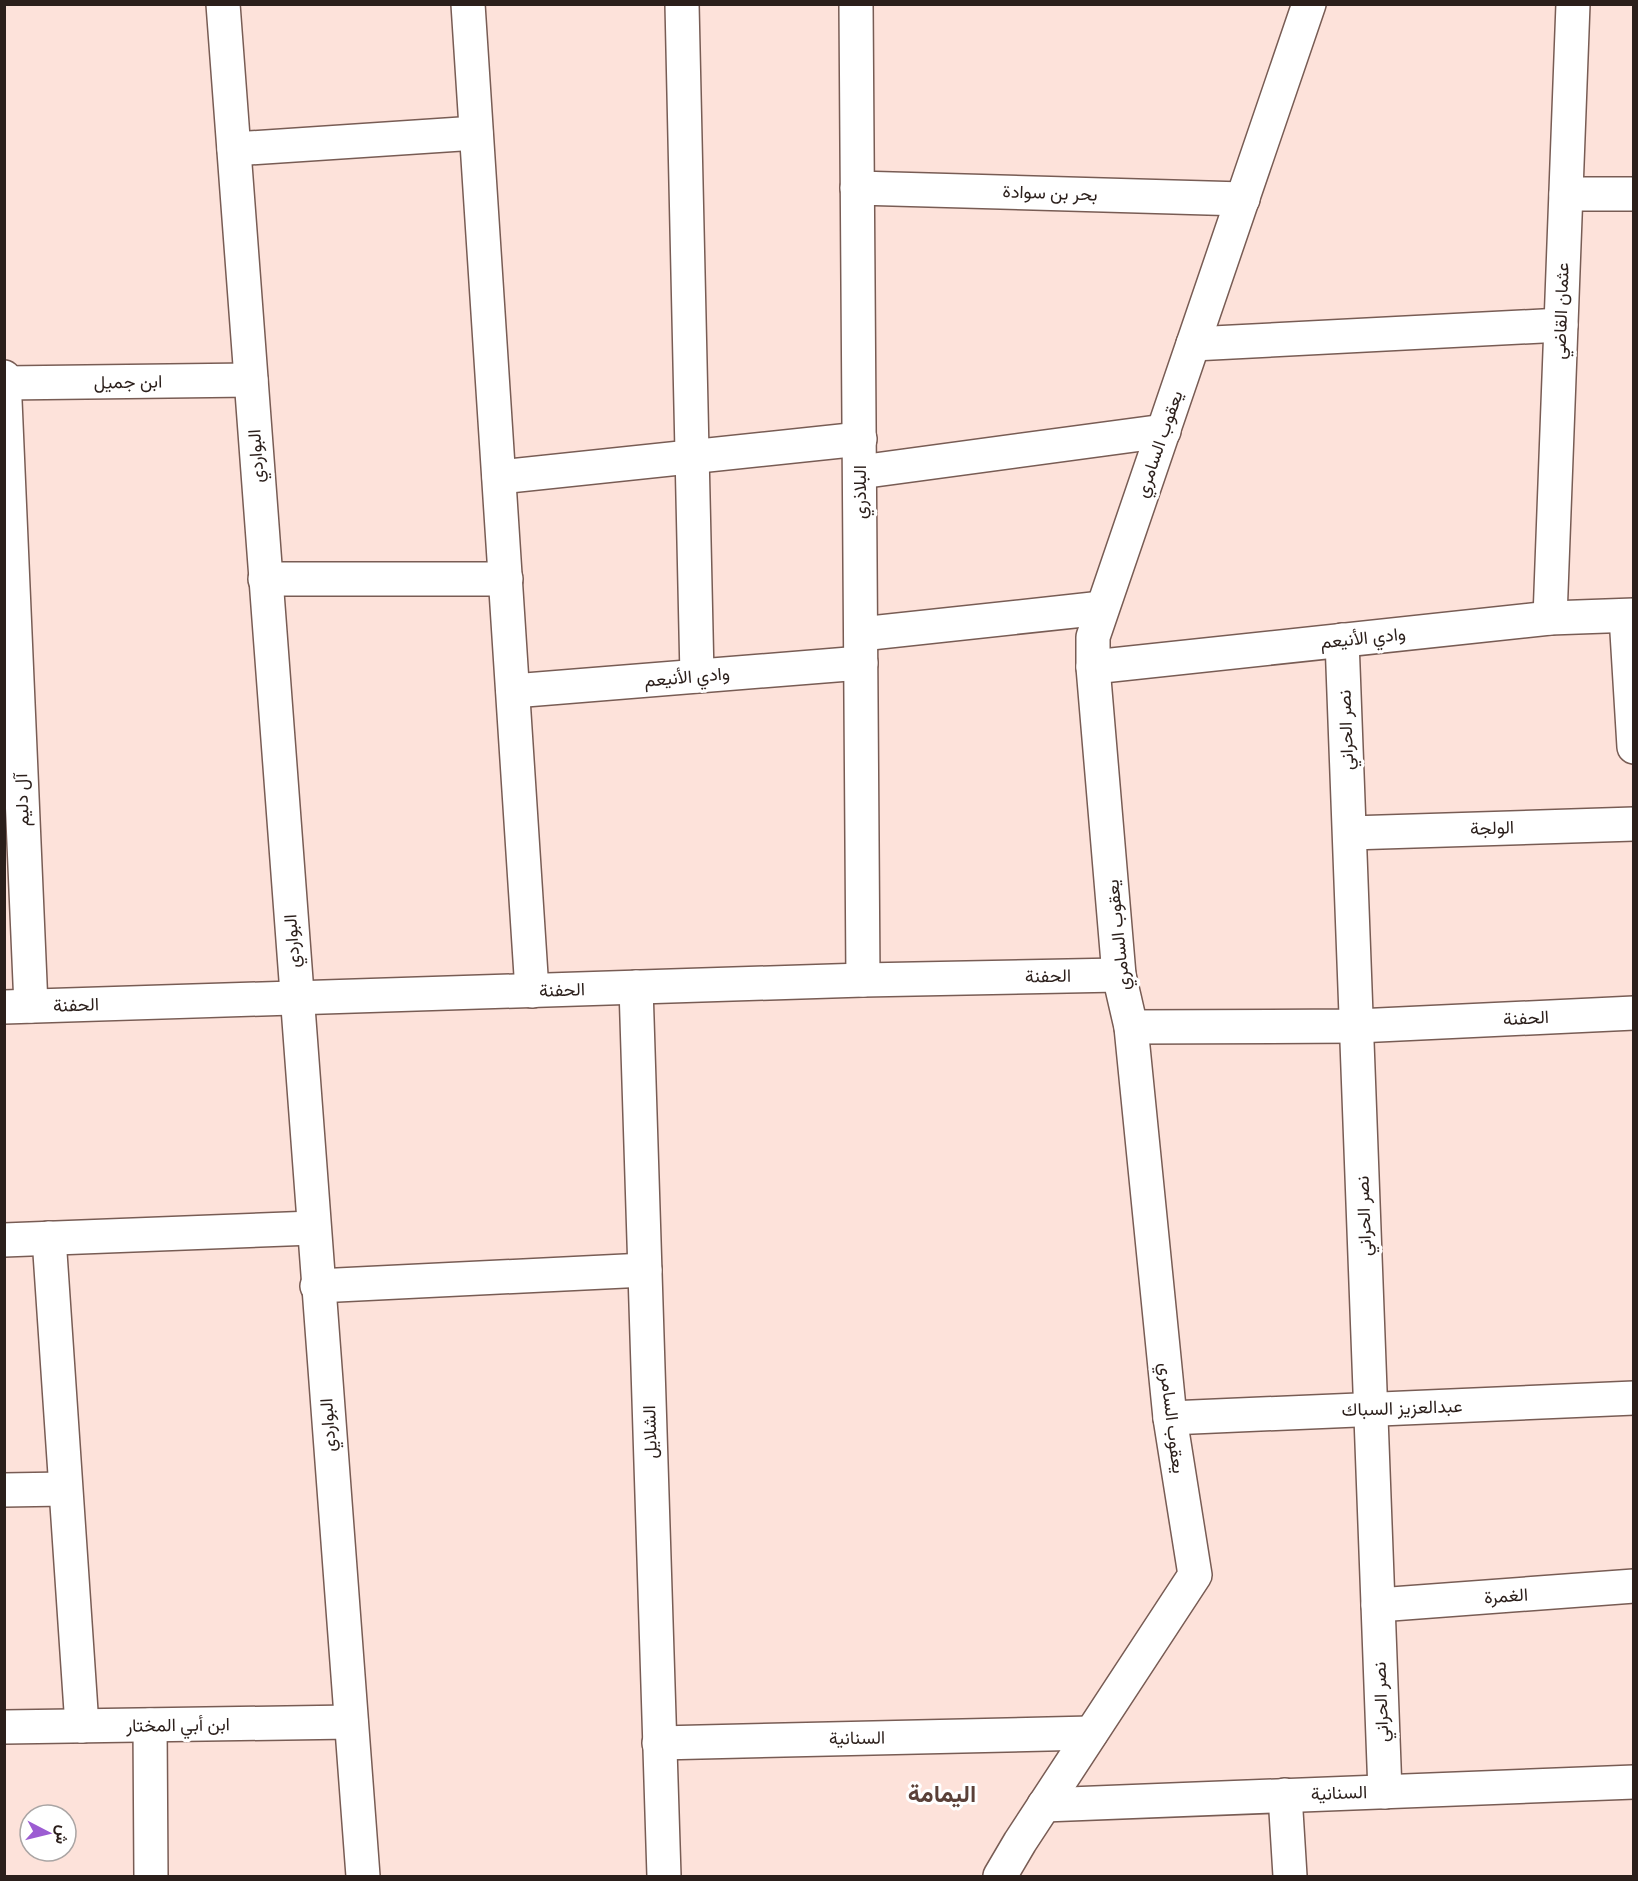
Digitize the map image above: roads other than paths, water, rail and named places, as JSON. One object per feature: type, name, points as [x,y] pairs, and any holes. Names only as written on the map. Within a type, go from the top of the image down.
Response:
[{"type":"street","name":"البواردي","points":[[223,4],[317,1286],[363,1876]]},
{"type":"street","points":[[468,4],[532,991]]},
{"type":"street","points":[[682,4],[697,676]]},
{"type":"street","name":"البلاذري","points":[[856,4],[864,980]]},
{"type":"street","name":"يعقوب السامري","points":[[1000,1876],[1044,1805],[1196,1575],[1170,1418],[1131,1027],[1119,975],[1093,668],[1093,637],[1309,4]]},
{"type":"street","name":"عثمان القاضي","points":[[1550,618],[1573,4]]},
{"type":"street","points":[[234,149],[476,133]]},
{"type":"street","name":"بحر بن سوادة","points":[[857,188],[1243,199]]},
{"type":"street","points":[[1566,194],[1634,194]]},
{"type":"street","points":[[1193,344],[1561,325]]},
{"type":"street","name":"آل دليم","points":[[4,377],[18,1006]]},
{"type":"street","name":"ابن جميل","points":[[5,383],[251,380]]},
{"type":"street","points":[[860,472],[1164,431]]},
{"type":"street","points":[[499,477],[860,439]]},
{"type":"street","points":[[265,579],[506,579]]},
{"type":"street","name":"وادي الأنيعم","points":[[513,691],[697,676],[1102,608]]},
{"type":"street","points":[[1630,616],[1634,747]]},
{"type":"street","name":"وادي الأنيعم","points":[[1093,668],[1550,618],[1630,616]]},
{"type":"street","name":"نصر الحراني","points":[[1342,640],[1384,1792]]},
{"type":"street","name":"الولجة","points":[[1350,833],[1634,824]]},
{"type":"street","name":"الحفنة","points":[[18,1006],[864,980],[1119,975]]},
{"type":"street","name":"الشلايل","points":[[636,987],[664,1876]]},
{"type":"street","name":"الحفنة","points":[[1131,1027],[1357,1026],[1634,1013]]},
{"type":"street","points":[[4,1240],[313,1228]]},
{"type":"street","points":[[49,1238],[82,1726]]},
{"type":"street","points":[[317,1286],[645,1270]]},
{"type":"street","name":"عبدالعزيز السباك","points":[[1170,1418],[1634,1398]]},
{"type":"street","points":[[4,1490],[66,1489]]},
{"type":"street","name":"الغمرة","points":[[1378,1605],[1634,1586]]},
{"type":"street","name":"ابن أبي المختار","points":[[4,1728],[351,1722]]},
{"type":"street","points":[[150,1725],[151,1876]]},
{"type":"street","name":"السنانية","points":[[659,1743],[1091,1733]]},
{"type":"street","name":"السنانية","points":[[1044,1805],[1634,1782]]},
{"type":"street","points":[[1285,1795],[1290,1876]]},
{"type":"district","name":"اليمامة","points":[[942,1793]]}]
